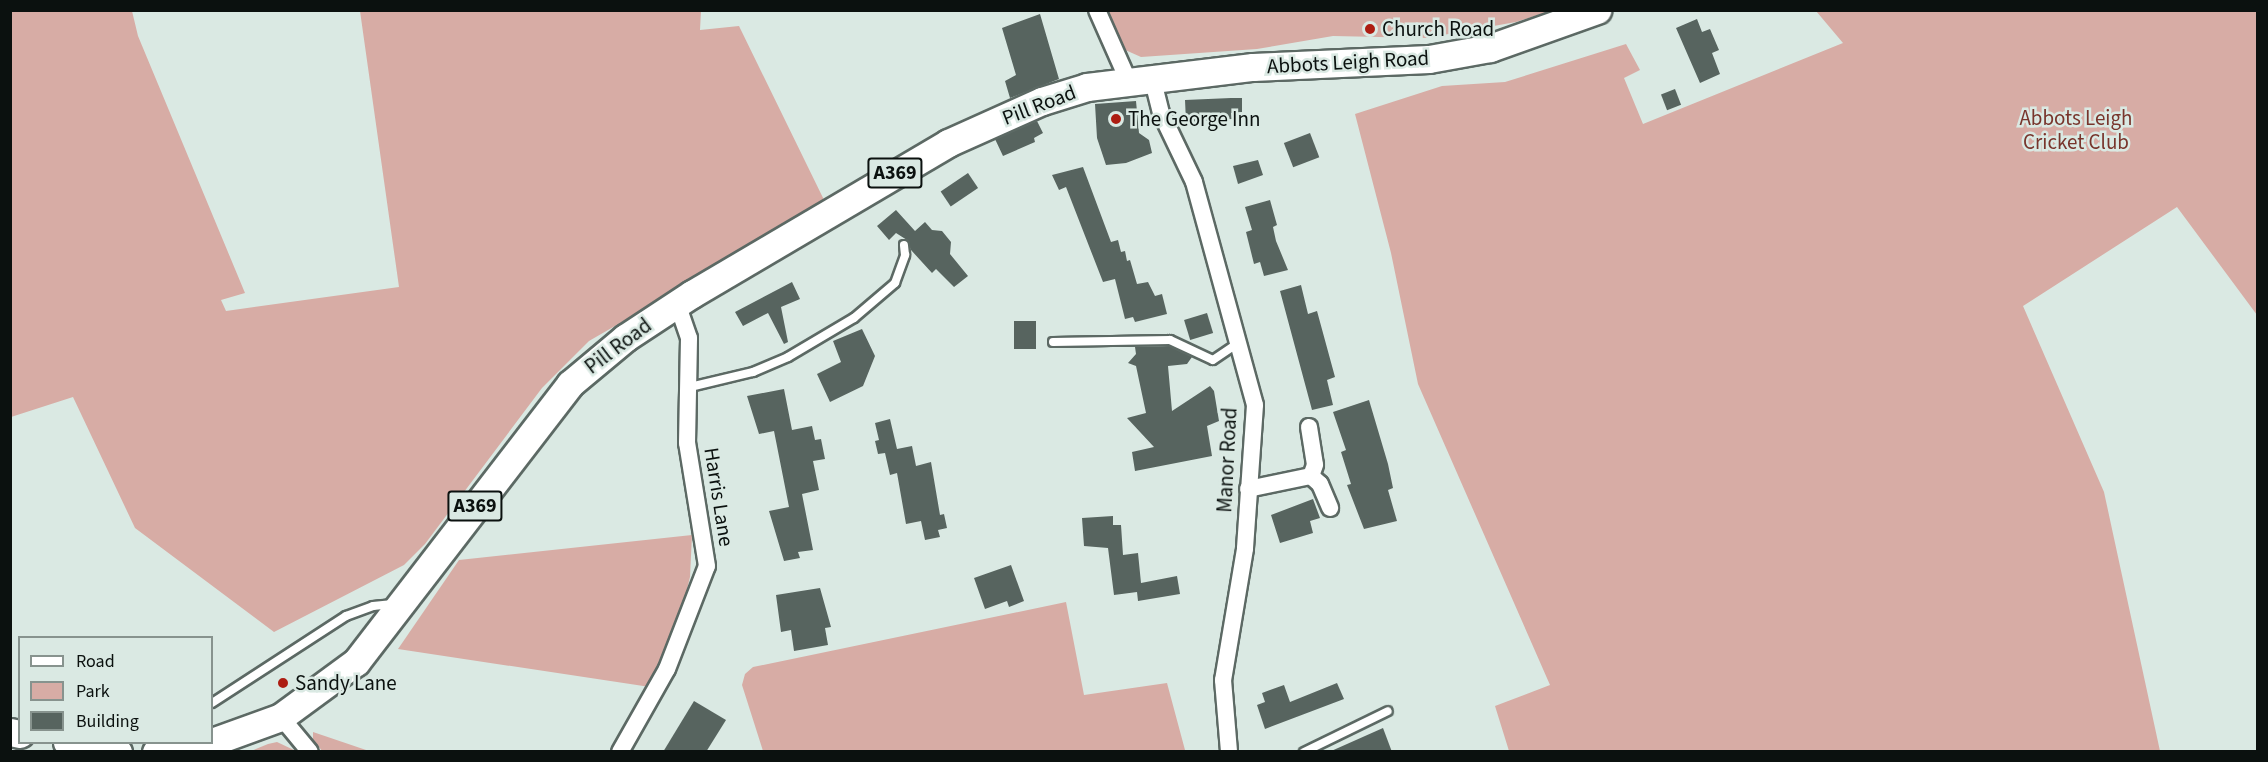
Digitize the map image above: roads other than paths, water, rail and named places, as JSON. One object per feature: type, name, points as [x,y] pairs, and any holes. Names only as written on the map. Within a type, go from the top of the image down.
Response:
[{"type":"main road","name":"Abbots Leigh Road","points":[[1140,78],[1253,67],[1429,59],[1490,48],[1597,10]]},
{"type":"main road","name":"Pill Road","points":[[213,741],[281,717],[356,662],[570,384],[625,338],[678,303],[948,143],[1061,101],[1140,78]]},
{"type":"main road","points":[[77,744],[118,752]]},
{"type":"main road","name":"Pill Road","points":[[156,752],[199,744]]},
{"type":"street","points":[[1097,10],[1140,78]]},
{"type":"street","name":"Manor Road","points":[[1140,78],[1161,113],[1194,182],[1255,405],[1245,549],[1223,680],[1229,752]]},
{"type":"street","name":"Harris Lane","points":[[620,752],[667,669],[707,566],[687,442],[690,387],[689,338],[678,303]]},
{"type":"street","points":[[1310,427],[1315,465],[1311,476]]},
{"type":"street","points":[[1248,489],[1311,476]]},
{"type":"street","points":[[1311,476],[1320,484],[1330,508]]},
{"type":"street","points":[[281,717],[310,752]]},
{"type":"lane","points":[[690,387],[753,372],[788,357],[854,318],[895,283],[905,255],[904,245]]},
{"type":"lane","points":[[1053,342],[1170,340],[1213,360],[1237,344]]},
{"type":"lane","points":[[213,702],[346,616],[373,606],[403,603]]},
{"type":"lane","points":[[1304,752],[1388,711]]},
{"type":"place","name":"Church Road","points":[[1370,29]]},
{"type":"place","name":"The George Inn","points":[[1116,119]]},
{"type":"place","name":"Sandy Lane","points":[[283,683]]},
{"type":"park label","name":"Abbots Leigh Cricket Club","points":[[2076,130]]}]
